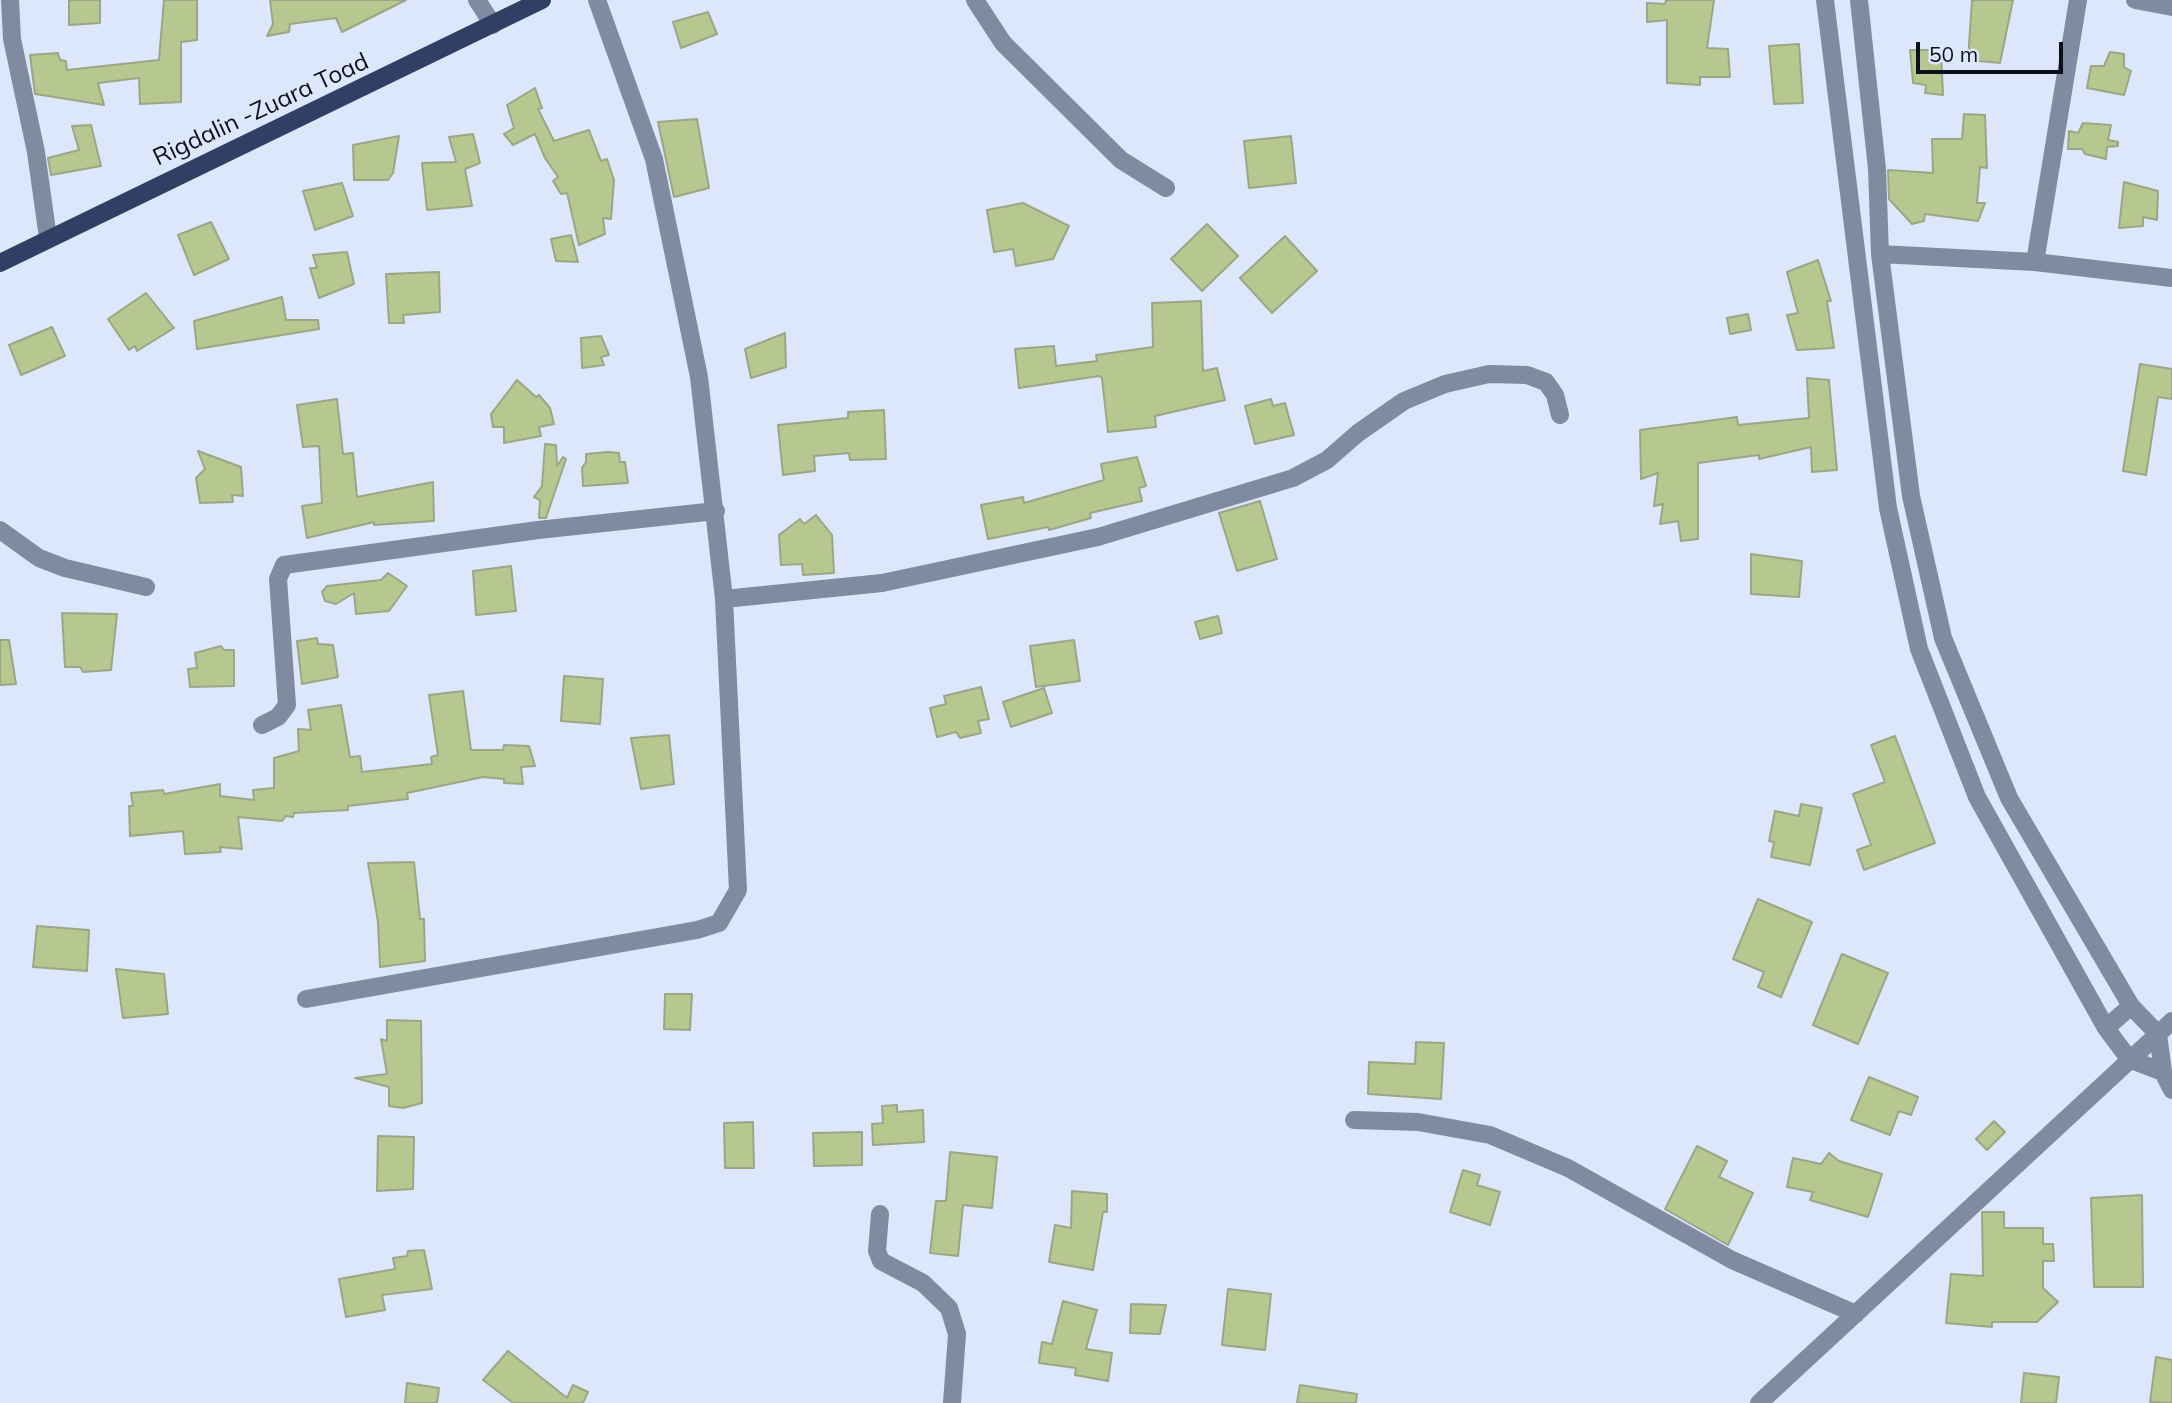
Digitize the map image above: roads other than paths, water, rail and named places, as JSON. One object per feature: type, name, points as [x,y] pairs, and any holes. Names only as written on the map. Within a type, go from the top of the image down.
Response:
[{"type":"main road","name":"Rigdalin -Zuara Toad","points":[[0,262],[296,122],[542,0]]},
{"type":"street","points":[[10,0],[12,39],[36,152],[48,237]]},
{"type":"street","points":[[477,0],[493,25]]},
{"type":"street","points":[[306,999],[684,933],[719,923],[738,890],[724,599],[699,377],[676,254],[653,159],[597,0]]},
{"type":"street","points":[[975,0],[1003,43],[1121,160],[1166,188]]},
{"type":"street","points":[[1825,0],[1844,172],[1888,508],[1919,649],[1977,797],[2106,1028],[2129,1059],[2163,1072]]},
{"type":"street","points":[[1859,0],[1877,169],[1880,254],[1911,496],[1943,638],[2010,798],[2132,1006],[2158,1034],[2163,1072],[2172,1090]]},
{"type":"street","points":[[2035,262],[2078,0]]},
{"type":"street","points":[[2135,0],[2172,8]]},
{"type":"street","points":[[1880,254],[2035,262],[2172,278]]},
{"type":"street","points":[[724,599],[882,583],[1098,537],[1293,478],[1327,460],[1358,433],[1404,401],[1456,382],[1489,374],[1527,375],[1546,382],[1555,395],[1560,415]]},
{"type":"street","points":[[262,725],[278,717],[287,705],[278,579],[284,565],[538,530],[716,511]]},
{"type":"street","points":[[0,530],[39,558],[65,568],[146,587]]},
{"type":"street","points":[[2106,1028],[2132,1006]]},
{"type":"street","points":[[1759,1403],[2172,1021]]},
{"type":"street","points":[[1354,1120],[1418,1122],[1490,1135],[1569,1168],[1732,1260],[1856,1314]]},
{"type":"street","points":[[880,1214],[877,1251],[881,1261],[923,1283],[949,1308],[957,1335],[952,1403]]}]
